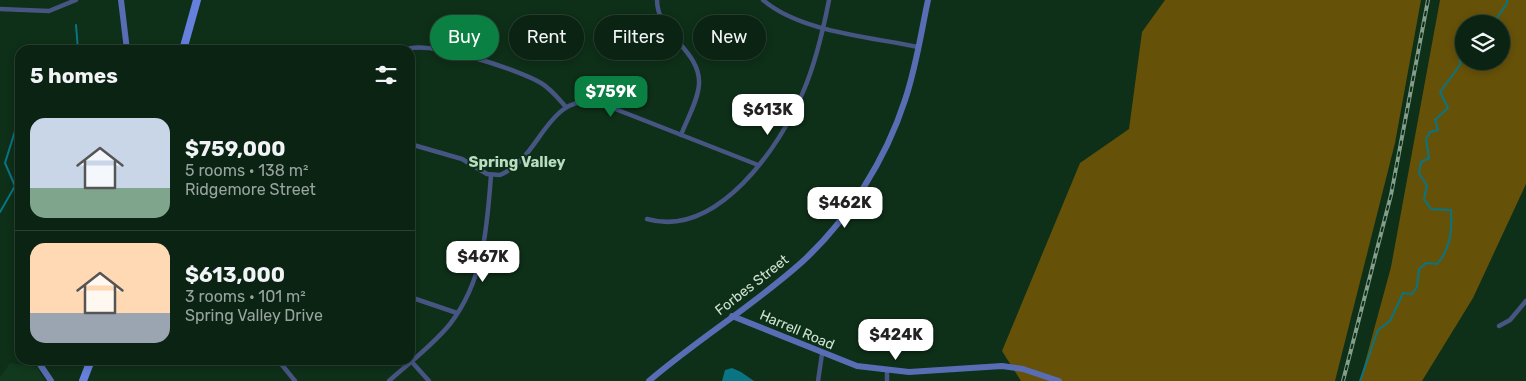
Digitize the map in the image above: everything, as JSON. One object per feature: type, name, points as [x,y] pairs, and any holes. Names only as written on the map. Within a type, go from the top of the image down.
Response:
[{"type":"main road","points":[[184,45],[197,0]]},
{"type":"main road","points":[[84,381],[89,365]]},
{"type":"street","points":[[0,9],[49,11],[76,0]]},
{"type":"street","points":[[121,0],[126,45]]},
{"type":"street","points":[[656,0],[658,14],[662,23],[691,58],[698,74],[696,96],[681,135]]},
{"type":"street","points":[[763,0],[794,20],[823,28],[918,47]]},
{"type":"street","points":[[647,220],[670,223],[699,215],[731,194],[758,166],[779,138],[797,106],[811,71],[829,0]]},
{"type":"street","name":"Forbes Street","points":[[649,381],[801,262],[830,232],[850,204],[892,134],[906,99],[928,0]]},
{"type":"street","points":[[415,47],[435,48],[512,71],[541,83],[554,93],[566,107]]},
{"type":"street","points":[[415,145],[462,159],[491,176],[505,173],[523,159],[552,120],[566,107],[580,102],[600,103],[758,166]]},
{"type":"street","points":[[415,357],[440,335],[458,313],[472,286],[483,252],[491,176]]},
{"type":"street","points":[[415,298],[458,313]]},
{"type":"street","points":[[1499,326],[1510,320],[1526,301]]},
{"type":"street","name":"Harrell Road","points":[[732,316],[822,354],[857,366],[887,370],[929,371],[1002,366],[1023,369],[1059,381]]},
{"type":"street","points":[[818,381],[822,354]]},
{"type":"street","points":[[41,365],[52,381]]},
{"type":"street","points":[[282,365],[295,381]]},
{"type":"street","points":[[389,381],[407,365]]},
{"type":"street","points":[[415,365],[429,381]]},
{"type":"street","points":[[887,370],[887,381]]},
{"type":"shaded area","points":[[1165,0],[1421,0],[1395,143],[1335,381],[1021,381],[1002,351],[1080,163],[1129,129],[1142,32]]},
{"type":"shaded area","points":[[1440,0],[1526,0],[1526,184],[1473,298],[1422,381],[1360,381],[1391,267]]},
{"type":"shaded area","points":[[10,363],[37,367],[45,381],[0,381],[0,377]]},
{"type":"water","points":[[732,368],[754,381],[722,381],[725,370]]},
{"type":"waterway","points":[[1499,15],[1507,0]]},
{"type":"waterway","points":[[76,25],[78,45]]},
{"type":"waterway","points":[[1360,381],[1378,330],[1390,321],[1403,293],[1412,294],[1417,287],[1419,269],[1426,263],[1437,264],[1448,245],[1451,232],[1451,210],[1431,209],[1424,199],[1427,185],[1419,174],[1421,162],[1429,158],[1426,139],[1430,132],[1438,130],[1435,120],[1448,108],[1440,92],[1456,70]]},
{"type":"waterway","points":[[15,131],[5,163],[15,186]]},
{"type":"waterway","points":[[0,212],[15,186]]},
{"type":"railway","points":[[1343,381],[1391,195],[1428,0]]},
{"type":"district","name":"Spring Valley","points":[[517,162]]}]
